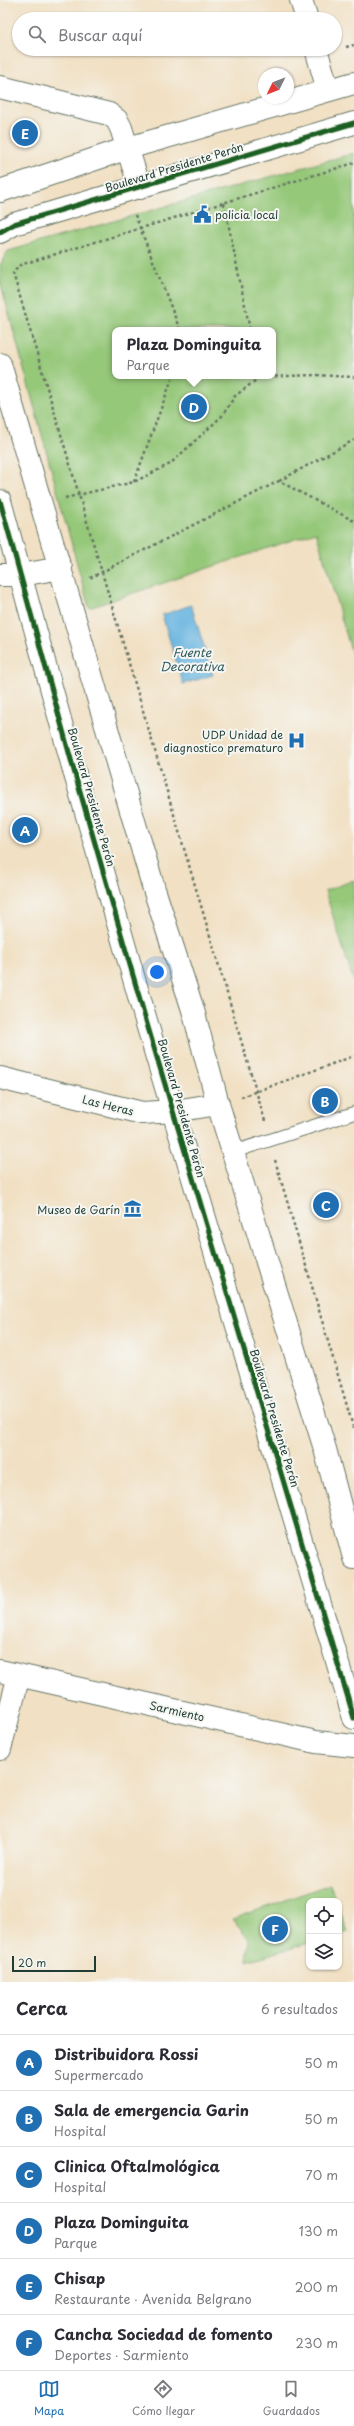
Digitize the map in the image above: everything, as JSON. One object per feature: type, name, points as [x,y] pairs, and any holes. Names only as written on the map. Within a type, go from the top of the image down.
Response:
[{"type":"street","points":[[301,0],[304,12]]},
{"type":"street","points":[[318,56],[328,90]]},
{"type":"street","points":[[0,192],[128,148],[354,82]]},
{"type":"street","points":[[0,87],[109,114],[117,120],[128,148],[133,189]]},
{"type":"street","name":"Boulevard Presidente Perón","points":[[0,232],[14,224],[354,123]]},
{"type":"street","points":[[0,364],[154,889],[193,1010],[218,1104],[325,1449],[354,1558]]},
{"type":"street","name":"Boulevard Presidente Perón","points":[[0,501],[10,575],[73,767],[175,1112],[196,1192],[354,1718]]},
{"type":"street","points":[[10,575],[63,577]]},
{"type":"street","name":"Las Heras","points":[[0,1078],[142,1113],[175,1112],[218,1104]]},
{"type":"street","points":[[0,1749],[10,1673]]},
{"type":"street","name":"Sarmiento","points":[[10,1673],[316,1742],[354,1746]]},
{"type":"lane","points":[[233,1152],[354,1113]]},
{"type":"path","points":[[346,47],[354,45]]},
{"type":"path","points":[[354,163],[20,265],[13,273],[103,572],[255,1092],[271,1139],[273,1154],[354,1430]]},
{"type":"path","points":[[133,189],[140,228],[179,327]]},
{"type":"path","points":[[224,203],[249,327]]},
{"type":"path","points":[[276,376],[315,375],[354,377]]},
{"type":"path","points":[[134,482],[172,379]]},
{"type":"path","points":[[42,504],[134,482],[158,472],[180,456],[222,416],[235,396],[255,379]]},
{"type":"path","points":[[63,577],[103,572],[279,481],[354,440]]},
{"type":"path","points":[[279,481],[354,521]]},
{"type":"path","points":[[218,1104],[354,1056]]},
{"type":"green space","points":[[354,153],[354,661],[316,532],[89,608],[0,281],[0,265],[8,251]]},
{"type":"green space","points":[[354,880],[354,983],[325,891]]},
{"type":"green space","points":[[330,1884],[335,1898],[306,1898],[306,1944],[247,1961],[249,1939],[233,1919]]},
{"type":"green space","points":[[342,1917],[348,1932],[342,1934]]},
{"type":"water","name":"Fuente Decorativa","points":[[191,605],[213,675],[183,684],[162,615]]},
{"type":"cycle path","points":[[0,232],[14,224],[354,123]]},
{"type":"cycle path","points":[[0,501],[73,767],[147,1024],[354,1718]]},
{"type":"place","name":"Chisap","points":[[25,133]]},
{"type":"place","name":"policia local","points":[[202,214]]},
{"type":"place","name":"Plaza Dominguita","points":[[194,407]]},
{"type":"place","name":"UDP Unidad de diagnostico prematuro","points":[[296,740]]},
{"type":"place","name":"Distribuidora Rossi","points":[[25,830]]},
{"type":"place","name":"Sala de emergencia Garin","points":[[325,1101]]},
{"type":"place","name":"Clinica Oftalmológica","points":[[326,1205]]},
{"type":"place","name":"Museo de Garín","points":[[133,1209]]},
{"type":"place","name":"Cancha Sociedad de fomento","points":[[275,1929]]}]
